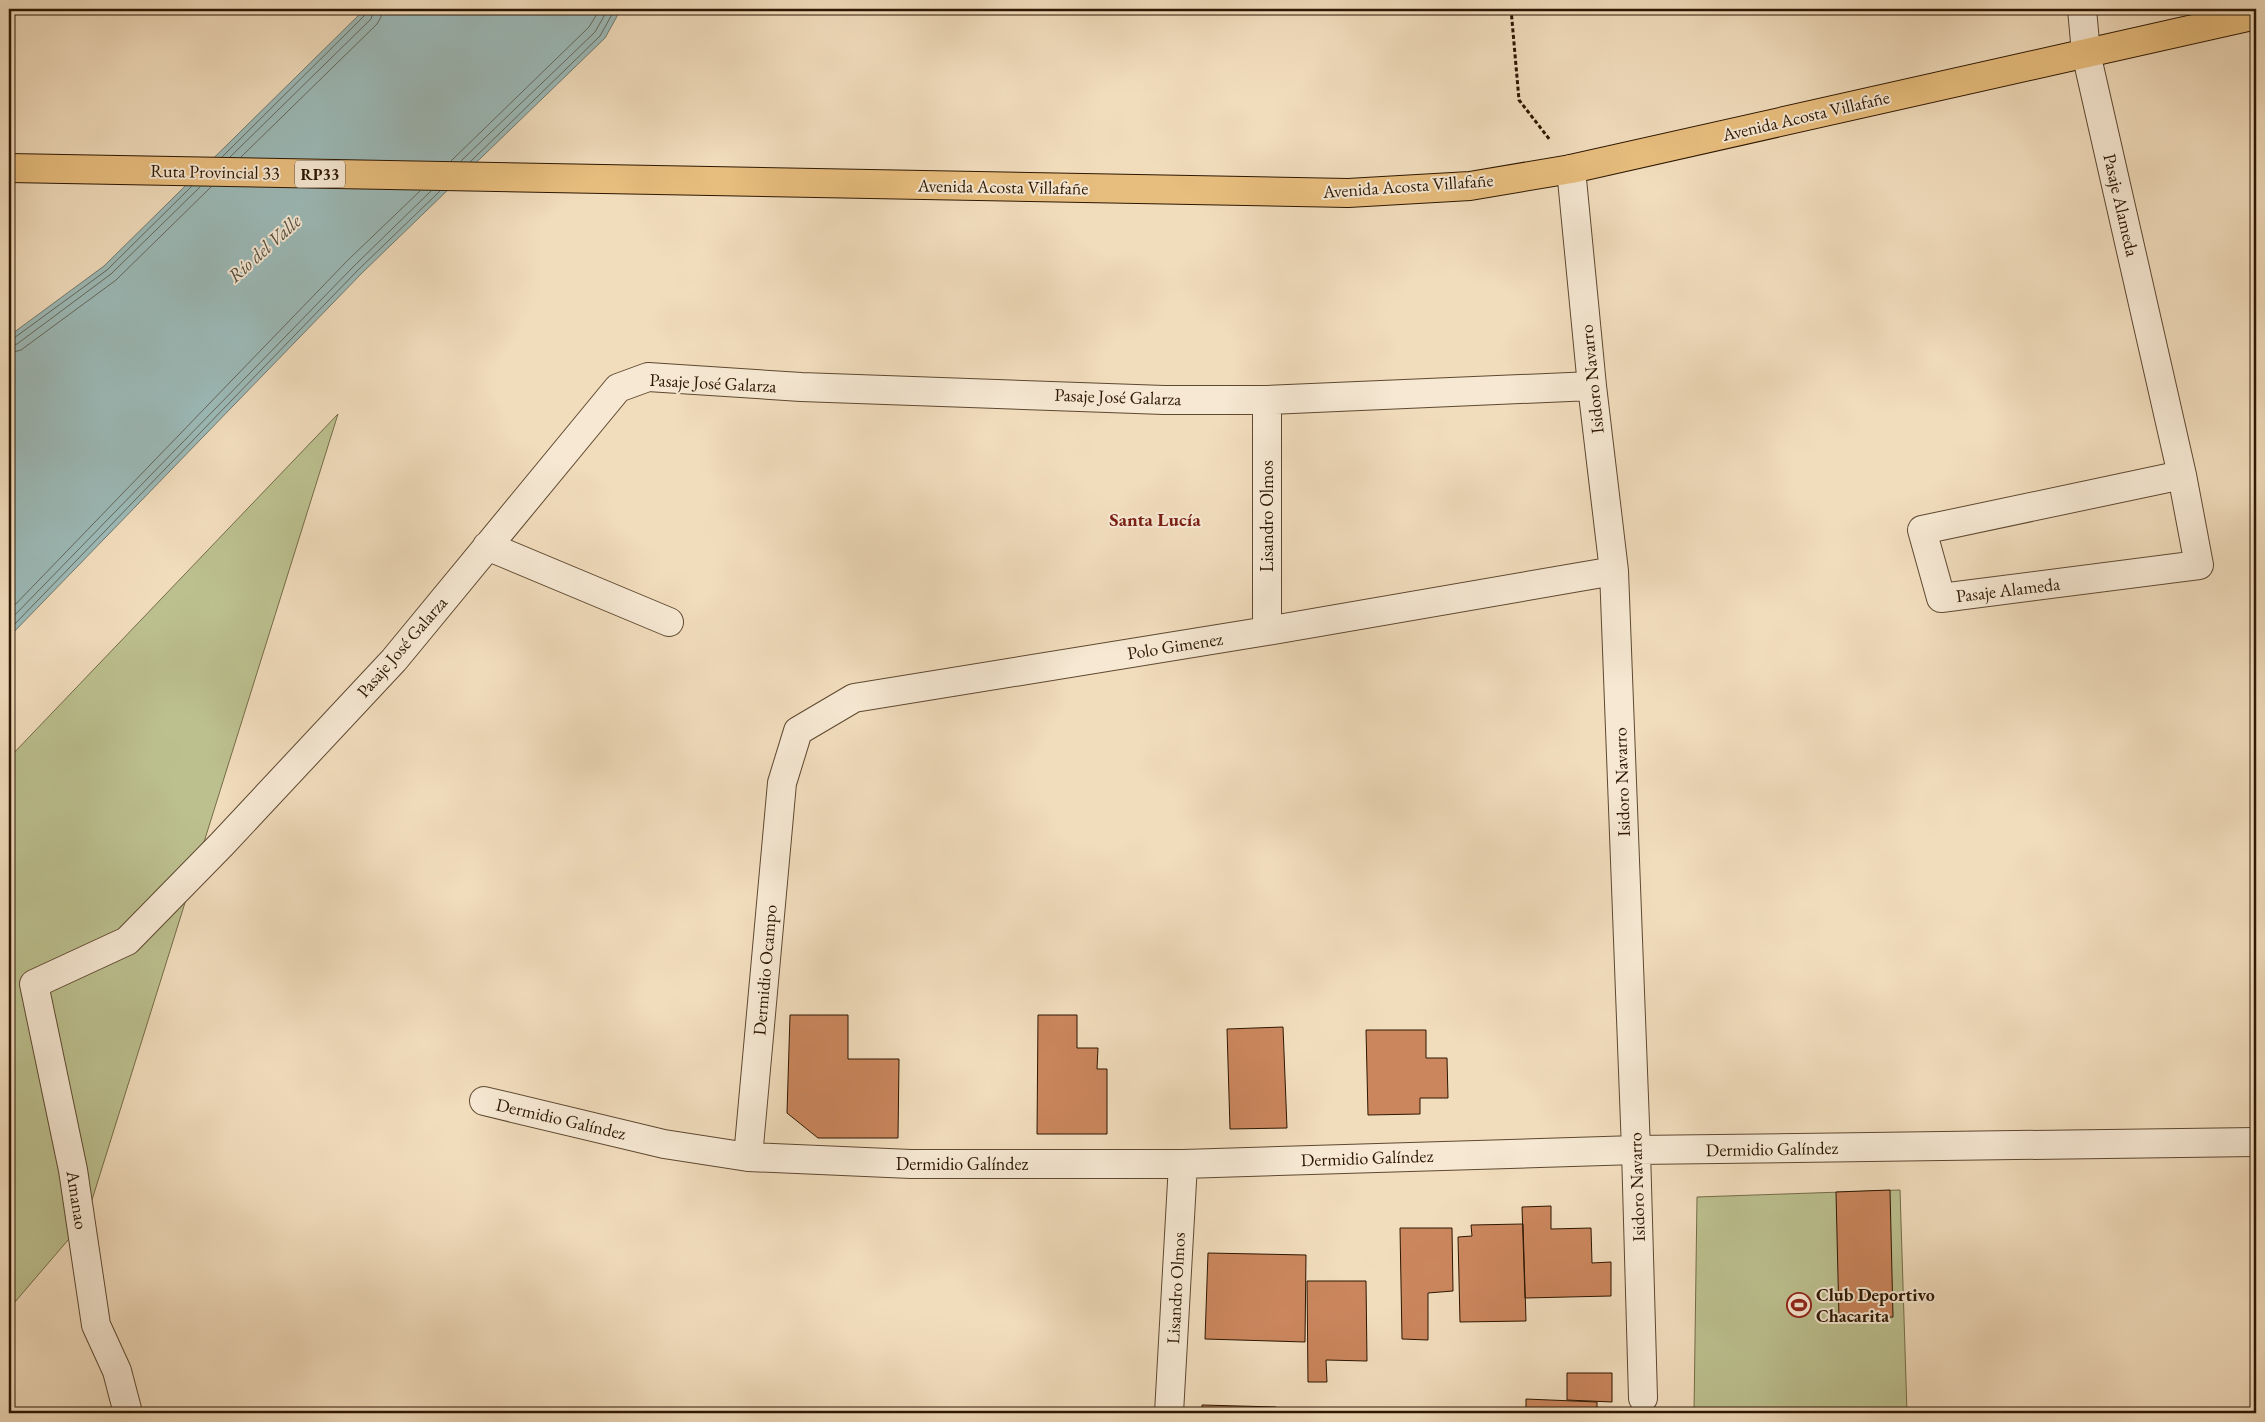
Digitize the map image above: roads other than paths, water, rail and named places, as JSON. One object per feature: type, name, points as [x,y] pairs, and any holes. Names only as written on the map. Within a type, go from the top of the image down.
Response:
[{"type":"main road","name":"Avenida Acosta Villafañe","points":[[631,181],[1348,193],[1470,186],[1571,169],[2256,15]]},
{"type":"main road","name":"Ruta Provincial 33","points":[[9,168],[631,181]]},
{"type":"street","name":"Pasaje Alameda","points":[[2082,9],[2086,53],[2182,475],[2199,565],[1941,598],[1922,530],[2182,475]]},
{"type":"street","name":"Isidoro Navarro","points":[[1571,169],[1592,386],[1614,571],[1636,1150],[1642,1398]]},
{"type":"street","name":"Pasaje José Galarza","points":[[34,984],[127,940],[222,844],[394,660],[618,388],[648,377],[811,387],[1164,400],[1267,400],[1592,386]]},
{"type":"street","name":"Lisandro Olmos","points":[[1266,631],[1267,400]]},
{"type":"street","points":[[487,546],[669,622]]},
{"type":"street","name":"Polo Gimenez","points":[[782,783],[798,731],[854,698],[1266,631],[1614,571]]},
{"type":"street","name":"Dermidio Ocampo","points":[[748,1157],[782,783]]},
{"type":"street","name":"Amanao","points":[[34,984],[73,1170],[96,1325],[117,1371],[128,1413]]},
{"type":"street","name":"Dermidio Galíndez","points":[[484,1101],[664,1144],[748,1157],[911,1164],[1183,1164],[1636,1150],[2256,1142]]},
{"type":"street","name":"Lisandro Olmos","points":[[1169,1413],[1183,1164]]},
{"type":"water","name":"Río del Valle","points":[[365,9],[621,9],[605,38],[362,273],[9,637],[9,336],[104,266]]},
{"type":"place","name":"Club Deportivo Chacarita","points":[[1799,1305]]},
{"type":"district","name":"Santa Lucía","points":[[1155,519]]}]
